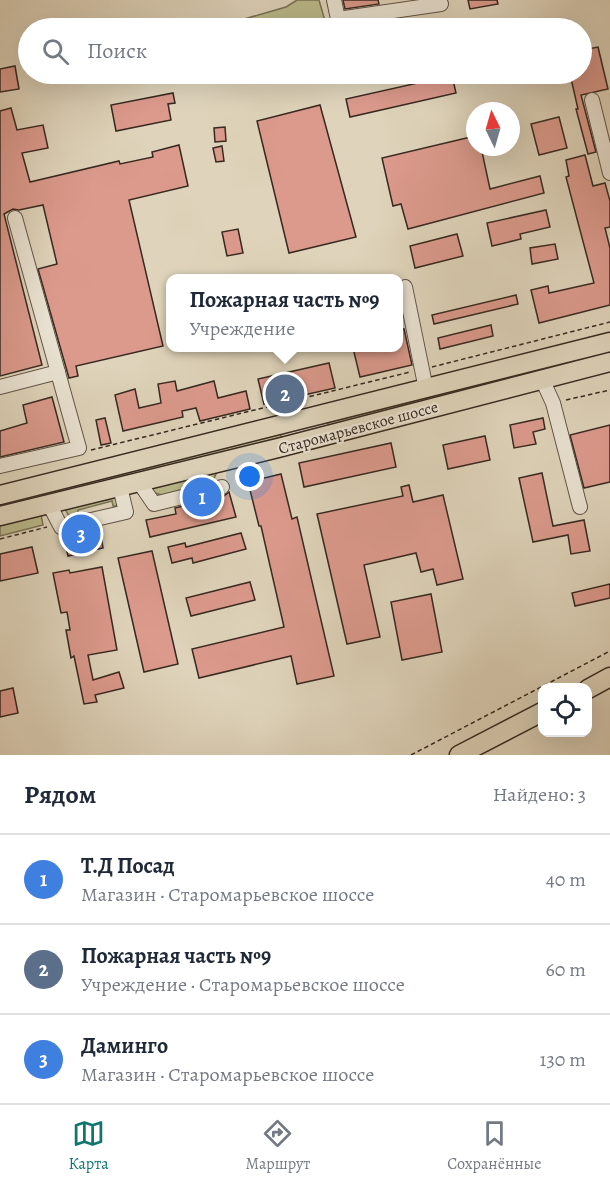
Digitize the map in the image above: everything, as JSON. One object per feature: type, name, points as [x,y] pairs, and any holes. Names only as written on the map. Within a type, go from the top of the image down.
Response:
[{"type":"main road","name":"Старомарьевское шоссе","points":[[0,495],[610,342]]},
{"type":"main road","name":"Старомарьевское шоссе","points":[[0,516],[302,442],[610,362]]},
{"type":"main road","points":[[296,422],[302,442]]},
{"type":"main road","points":[[592,687],[610,677]]},
{"type":"main road","points":[[459,755],[538,715]]},
{"type":"lane","points":[[334,0],[338,18]]},
{"type":"lane","points":[[345,18],[441,4]]},
{"type":"lane","points":[[592,100],[610,173]]},
{"type":"lane","points":[[0,466],[79,448],[15,218]]},
{"type":"lane","points":[[405,287],[426,389]]},
{"type":"lane","points":[[0,387],[58,372]]},
{"type":"lane","points":[[542,379],[553,403],[580,507]]},
{"type":"lane","points":[[139,482],[153,504],[222,487]]},
{"type":"lane","points":[[49,504],[61,527],[126,512],[120,487]]},
{"type":"path","points":[[89,451],[610,322]]},
{"type":"path","points":[[553,403],[610,390]]},
{"type":"path","points":[[0,539],[59,523]]},
{"type":"path","points":[[411,755],[610,651]]},
{"type":"green space","points":[[297,0],[319,0],[324,18],[248,18],[286,7]]},
{"type":"green space","points":[[610,348],[610,357],[329,426],[327,421]]},
{"type":"green space","points":[[279,432],[281,440],[0,510],[0,501]]},
{"type":"green space","points":[[214,469],[216,474],[211,485],[164,496],[150,491],[148,486]]},
{"type":"green space","points":[[114,496],[118,502],[116,506],[113,506],[112,501],[78,510],[77,517],[70,518],[65,509]]},
{"type":"green space","points":[[41,515],[43,525],[0,536],[0,521]]},
{"type":"building","points":[[343,0],[378,0],[379,4],[345,9]]},
{"type":"building","points":[[468,0],[497,0],[498,4],[470,9]]},
{"type":"building","points":[[598,47],[608,89],[581,95],[596,152],[588,154],[576,109],[578,109],[572,84],[592,84],[592,48]]},
{"type":"building","points":[[15,66],[19,89],[0,92],[0,69]]},
{"type":"building","points":[[414,84],[454,84],[456,93],[350,117],[346,99]]},
{"type":"building","points":[[173,93],[175,103],[168,104],[171,120],[116,131],[111,105]]},
{"type":"building","points":[[320,105],[356,237],[289,253],[257,121]]},
{"type":"building","points":[[11,108],[17,130],[43,125],[48,148],[22,153],[30,182],[119,161],[120,164],[153,157],[152,152],[179,145],[188,186],[129,200],[163,346],[76,366],[78,376],[69,378],[38,269],[57,264],[43,205],[13,209],[4,214],[42,365],[0,376],[0,111]]},
{"type":"building","points":[[559,117],[567,148],[539,155],[531,124]]},
{"type":"building","points":[[225,127],[226,141],[215,142],[214,128]]},
{"type":"building","points":[[466,138],[466,156],[483,156],[490,189],[540,176],[544,193],[408,229],[401,204],[393,206],[382,158]]},
{"type":"building","points":[[222,146],[224,161],[216,162],[213,148]]},
{"type":"building","points":[[585,155],[593,186],[605,183],[610,201],[610,227],[605,228],[610,248],[610,305],[539,323],[531,290],[548,286],[549,293],[594,283],[566,177],[569,176],[566,160]]},
{"type":"building","points":[[546,210],[550,227],[520,234],[521,239],[492,246],[487,223]]},
{"type":"building","points":[[238,229],[243,253],[227,256],[222,232]]},
{"type":"building","points":[[457,234],[463,256],[415,268],[410,246]]},
{"type":"building","points":[[555,244],[558,259],[532,264],[530,248]]},
{"type":"building","points":[[516,295],[518,304],[434,324],[432,315]]},
{"type":"building","points":[[491,325],[493,336],[440,349],[438,338]]},
{"type":"building","points":[[403,329],[412,365],[360,377],[354,352],[403,352]]},
{"type":"building","points":[[329,363],[335,388],[264,404],[258,379]]},
{"type":"building","points":[[175,381],[177,391],[214,381],[218,398],[246,391],[250,409],[200,421],[196,408],[182,411],[183,417],[123,431],[115,395],[135,389],[139,408],[161,403],[158,384]]},
{"type":"building","points":[[52,397],[64,442],[0,457],[0,431],[27,423],[23,405]]},
{"type":"building","points":[[105,418],[111,443],[101,445],[96,420]]},
{"type":"building","points":[[543,418],[545,429],[533,432],[536,444],[514,448],[510,425]]},
{"type":"building","points":[[610,425],[610,482],[584,488],[570,435]]},
{"type":"building","points":[[485,436],[490,460],[448,469],[443,445]]},
{"type":"building","points":[[391,443],[396,467],[304,487],[299,463]]},
{"type":"building","points":[[542,473],[553,526],[584,520],[590,551],[571,554],[568,535],[533,542],[519,478]]},
{"type":"building","points":[[281,474],[292,519],[297,517],[334,676],[297,684],[291,656],[199,678],[192,649],[284,627],[261,526],[259,526],[248,482]]},
{"type":"building","points":[[409,485],[413,502],[443,495],[463,579],[437,585],[433,569],[421,572],[416,553],[364,565],[380,637],[347,644],[317,514],[403,496],[401,487]]},
{"type":"building","points":[[229,492],[236,517],[150,537],[146,520],[176,514],[175,508],[224,496]]},
{"type":"building","points":[[100,530],[103,548],[68,556],[64,538]]},
{"type":"building","points":[[241,533],[246,549],[193,563],[192,558],[172,563],[168,547],[185,543],[186,547]]},
{"type":"building","points":[[32,547],[38,573],[0,581],[0,554]]},
{"type":"building","points":[[152,551],[178,664],[144,672],[118,558]]},
{"type":"building","points":[[102,567],[117,650],[88,655],[93,680],[119,672],[124,688],[95,695],[97,702],[84,704],[74,656],[71,658],[66,630],[70,630],[67,612],[61,613],[53,573],[69,570],[70,573]]},
{"type":"building","points":[[250,582],[255,600],[191,616],[186,598]]},
{"type":"building","points":[[610,584],[610,598],[575,606],[572,593]]},
{"type":"building","points":[[431,594],[442,652],[402,660],[391,602]]},
{"type":"building","points":[[13,688],[18,713],[0,717],[0,691]]},
{"type":"place","name":"Пожарная часть №9","points":[[285,394]]},
{"type":"place","name":"Т.Д Посад","points":[[202,497]]},
{"type":"place","name":"Даминго","points":[[81,534]]}]
